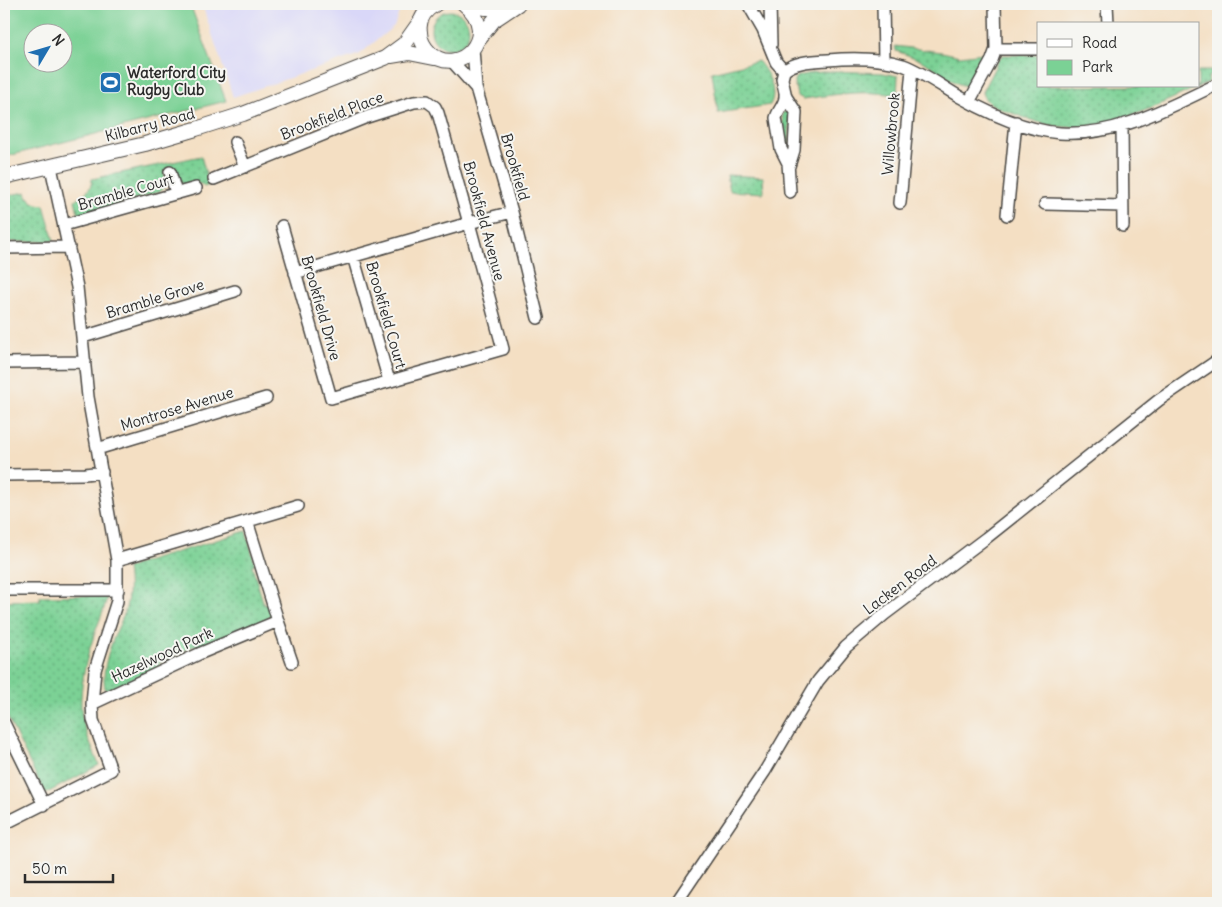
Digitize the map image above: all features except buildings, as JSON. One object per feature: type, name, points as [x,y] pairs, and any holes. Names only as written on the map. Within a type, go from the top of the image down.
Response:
[{"type":"street","points":[[465,4],[486,8],[501,8],[518,4]]},
{"type":"street","points":[[465,4],[476,15],[479,24],[480,33],[475,46]]},
{"type":"street","points":[[427,10],[420,35],[426,49],[433,56],[446,60],[467,55],[494,20],[518,4]]},
{"type":"street","points":[[748,4],[763,30],[773,56],[784,71]]},
{"type":"street","points":[[770,4],[773,56]]},
{"type":"street","points":[[883,4],[884,61]]},
{"type":"street","points":[[970,102],[996,50],[995,4]]},
{"type":"street","points":[[1108,4],[1108,22]]},
{"type":"street","name":"Kilbarry Road","points":[[385,58],[404,44],[427,10]]},
{"type":"street","name":"Brookfield","points":[[470,223],[512,212],[476,88],[475,46]]},
{"type":"street","points":[[996,50],[1037,49]]},
{"type":"street","name":"Kilbarry Road","points":[[4,177],[145,144],[206,126],[385,58],[409,53],[446,60]]},
{"type":"street","name":"Brookfield","points":[[446,60],[476,88]]},
{"type":"street","points":[[790,192],[789,166],[794,150],[796,112],[785,95],[782,78],[784,71],[798,64],[822,60],[884,61],[912,68],[970,102],[1016,122],[1049,131],[1069,133],[1091,132],[1150,116],[1218,84]]},
{"type":"street","name":"Willowbrook","points":[[900,203],[912,68]]},
{"type":"street","points":[[785,95],[785,100],[776,118],[781,149],[789,166]]},
{"type":"street","name":"Brookfield Place","points":[[214,179],[367,117],[421,100],[431,103]]},
{"type":"street","name":"Brookfield Avenue","points":[[389,382],[503,349],[470,223],[438,113],[431,103]]},
{"type":"street","points":[[1008,215],[1016,122]]},
{"type":"street","points":[[1122,125],[1123,226]]},
{"type":"street","points":[[235,142],[244,167]]},
{"type":"street","name":"Hazelwood Park","points":[[51,167],[77,286],[88,397],[118,560],[117,601],[94,670],[92,704],[201,653],[278,621]]},
{"type":"street","points":[[170,172],[176,193]]},
{"type":"street","name":"Bramble Court","points":[[64,225],[196,188]]},
{"type":"street","points":[[1045,204],[1122,206]]},
{"type":"street","points":[[512,212],[538,318]]},
{"type":"street","name":"Brookfield Court","points":[[295,273],[470,223]]},
{"type":"street","name":"Brookfield Drive","points":[[282,226],[331,398]]},
{"type":"street","points":[[4,248],[69,247]]},
{"type":"street","name":"Brookfield Court","points":[[331,398],[389,382],[353,256]]},
{"type":"street","name":"Bramble Grove","points":[[83,337],[235,291]]},
{"type":"street","name":"Lacken Road","points":[[676,903],[765,771],[818,681],[846,647],[885,614],[986,538],[1159,400],[1218,360]]},
{"type":"street","points":[[4,363],[85,362]]},
{"type":"street","name":"Montrose Avenue","points":[[97,449],[266,398]]},
{"type":"street","points":[[4,475],[102,472]]},
{"type":"street","points":[[118,560],[298,506]]},
{"type":"street","points":[[247,521],[292,662]]},
{"type":"street","points":[[4,590],[118,590]]},
{"type":"street","points":[[4,824],[111,770],[93,720],[92,704]]},
{"type":"street","points":[[4,724],[44,805]]},
{"type":"shaded area","points":[[202,4],[402,4],[394,26],[360,54],[233,97]]},
{"type":"green space","name":"Waterford City Rugby Club","points":[[4,4],[190,4],[226,101],[4,157]]},
{"type":"green space","points":[[450,11],[464,16],[469,30],[464,44],[450,49],[436,44],[431,30],[436,16]]},
{"type":"green space","points":[[895,46],[960,56],[983,53],[967,86],[952,80],[921,61],[896,51]]},
{"type":"green space","points":[[1003,55],[1037,55],[1037,88],[1196,88],[1144,111],[1110,122],[1093,126],[1075,127],[1051,125],[1027,119],[998,108],[986,100],[982,92],[999,59]]},
{"type":"green space","points":[[758,61],[771,82],[773,94],[770,105],[718,113],[712,72]]},
{"type":"green space","points":[[834,71],[883,73],[898,76],[897,95],[861,93],[804,99],[797,96],[794,80],[796,77],[811,73]]},
{"type":"green space","points":[[1200,71],[1213,71],[1208,78],[1209,82],[1200,86]]},
{"type":"green space","points":[[783,112],[788,112],[790,115],[789,148],[787,149],[785,147]]},
{"type":"green space","points":[[201,156],[209,185],[204,187],[197,183],[183,184],[179,181],[173,167],[164,170],[166,185],[160,192],[79,216],[75,200],[89,189],[92,179]]},
{"type":"green space","points":[[727,175],[763,177],[764,193],[730,191]]},
{"type":"green space","points":[[26,192],[33,202],[44,205],[54,241],[4,242],[4,196]]},
{"type":"green space","points":[[246,531],[255,564],[252,565],[264,605],[268,604],[271,614],[269,617],[198,649],[196,645],[159,663],[160,667],[106,692],[104,677],[106,661],[127,603],[127,569]]},
{"type":"green space","points":[[107,595],[105,607],[88,655],[81,699],[83,722],[99,765],[45,794],[4,710],[4,601],[40,600],[40,596]]},
{"type":"place","name":"Waterford City Rugby Club","points":[[111,82]]}]
